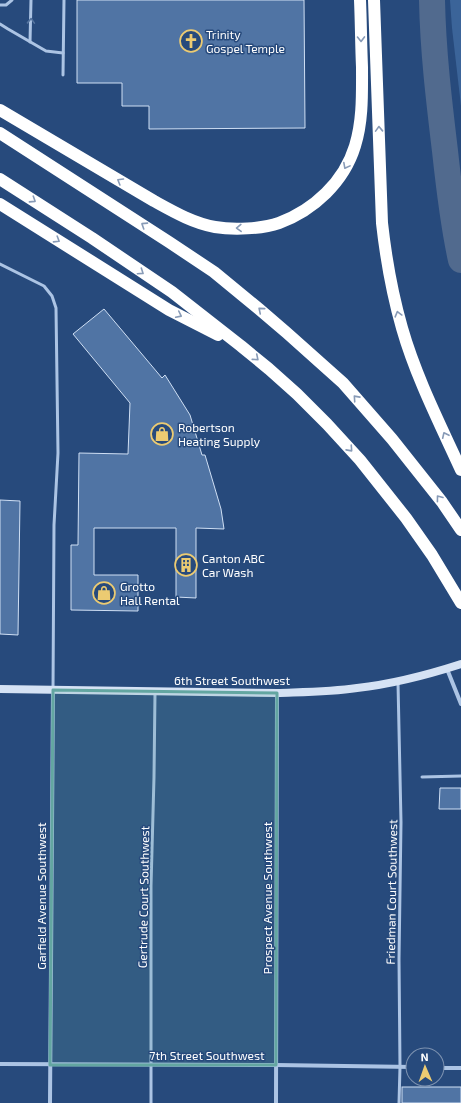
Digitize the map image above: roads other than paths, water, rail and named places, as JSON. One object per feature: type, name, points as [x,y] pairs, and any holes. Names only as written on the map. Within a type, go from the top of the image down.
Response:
[{"type":"highway","points":[[0,110],[154,201],[196,222],[216,227],[234,228],[278,224],[297,215],[314,204],[331,188],[343,172],[355,146],[362,100],[360,0]]},
{"type":"highway","points":[[374,0],[382,223],[385,254],[393,296],[402,329],[426,392],[461,470]]},
{"type":"highway","points":[[0,133],[201,264],[287,333],[343,383],[392,439],[442,502],[461,530]]},
{"type":"highway","points":[[0,179],[92,238],[172,292],[241,346],[297,394],[328,424],[360,460],[406,518],[432,555],[460,602]]},
{"type":"highway","points":[[0,204],[169,310],[241,346]]},
{"type":"street","name":"6th Street Southwest","points":[[0,689],[277,693],[312,692],[356,688],[398,681],[461,664]]},
{"type":"street","points":[[447,668],[461,704]]},
{"type":"street","name":"Garfield Avenue Southwest","points":[[50,1103],[53,690]]},
{"type":"street","name":"Prospect Avenue Southwest","points":[[276,1103],[277,693]]},
{"type":"street","name":"7th Street Southwest","points":[[0,1064],[405,1067]]},
{"type":"street","points":[[445,1068],[461,1068]]},
{"type":"lane","points":[[0,5],[6,4],[12,0]]},
{"type":"lane","points":[[30,42],[31,0]]},
{"type":"lane","points":[[63,75],[64,0]]},
{"type":"lane","points":[[0,24],[46,50],[63,53]]},
{"type":"lane","points":[[0,264],[44,286],[52,296],[56,308],[58,452],[54,525],[53,690]]},
{"type":"lane","name":"Friedman Court Southwest","points":[[398,681],[401,822],[399,1103]]},
{"type":"lane","name":"Gertrude Court Southwest","points":[[151,1103],[151,886],[155,691]]},
{"type":"lane","points":[[422,777],[461,776]]},
{"type":"waterway","points":[[432,0],[435,57],[441,113],[452,206],[461,260]]},
{"type":"place","name":"Trinity Gospel Temple","points":[[191,41]]},
{"type":"place","name":"Robertson Heating Supply","points":[[162,434]]},
{"type":"place","name":"Canton ABC Car Wash","points":[[186,565]]},
{"type":"place","name":"Grotto Hall Rental","points":[[104,593]]}]
